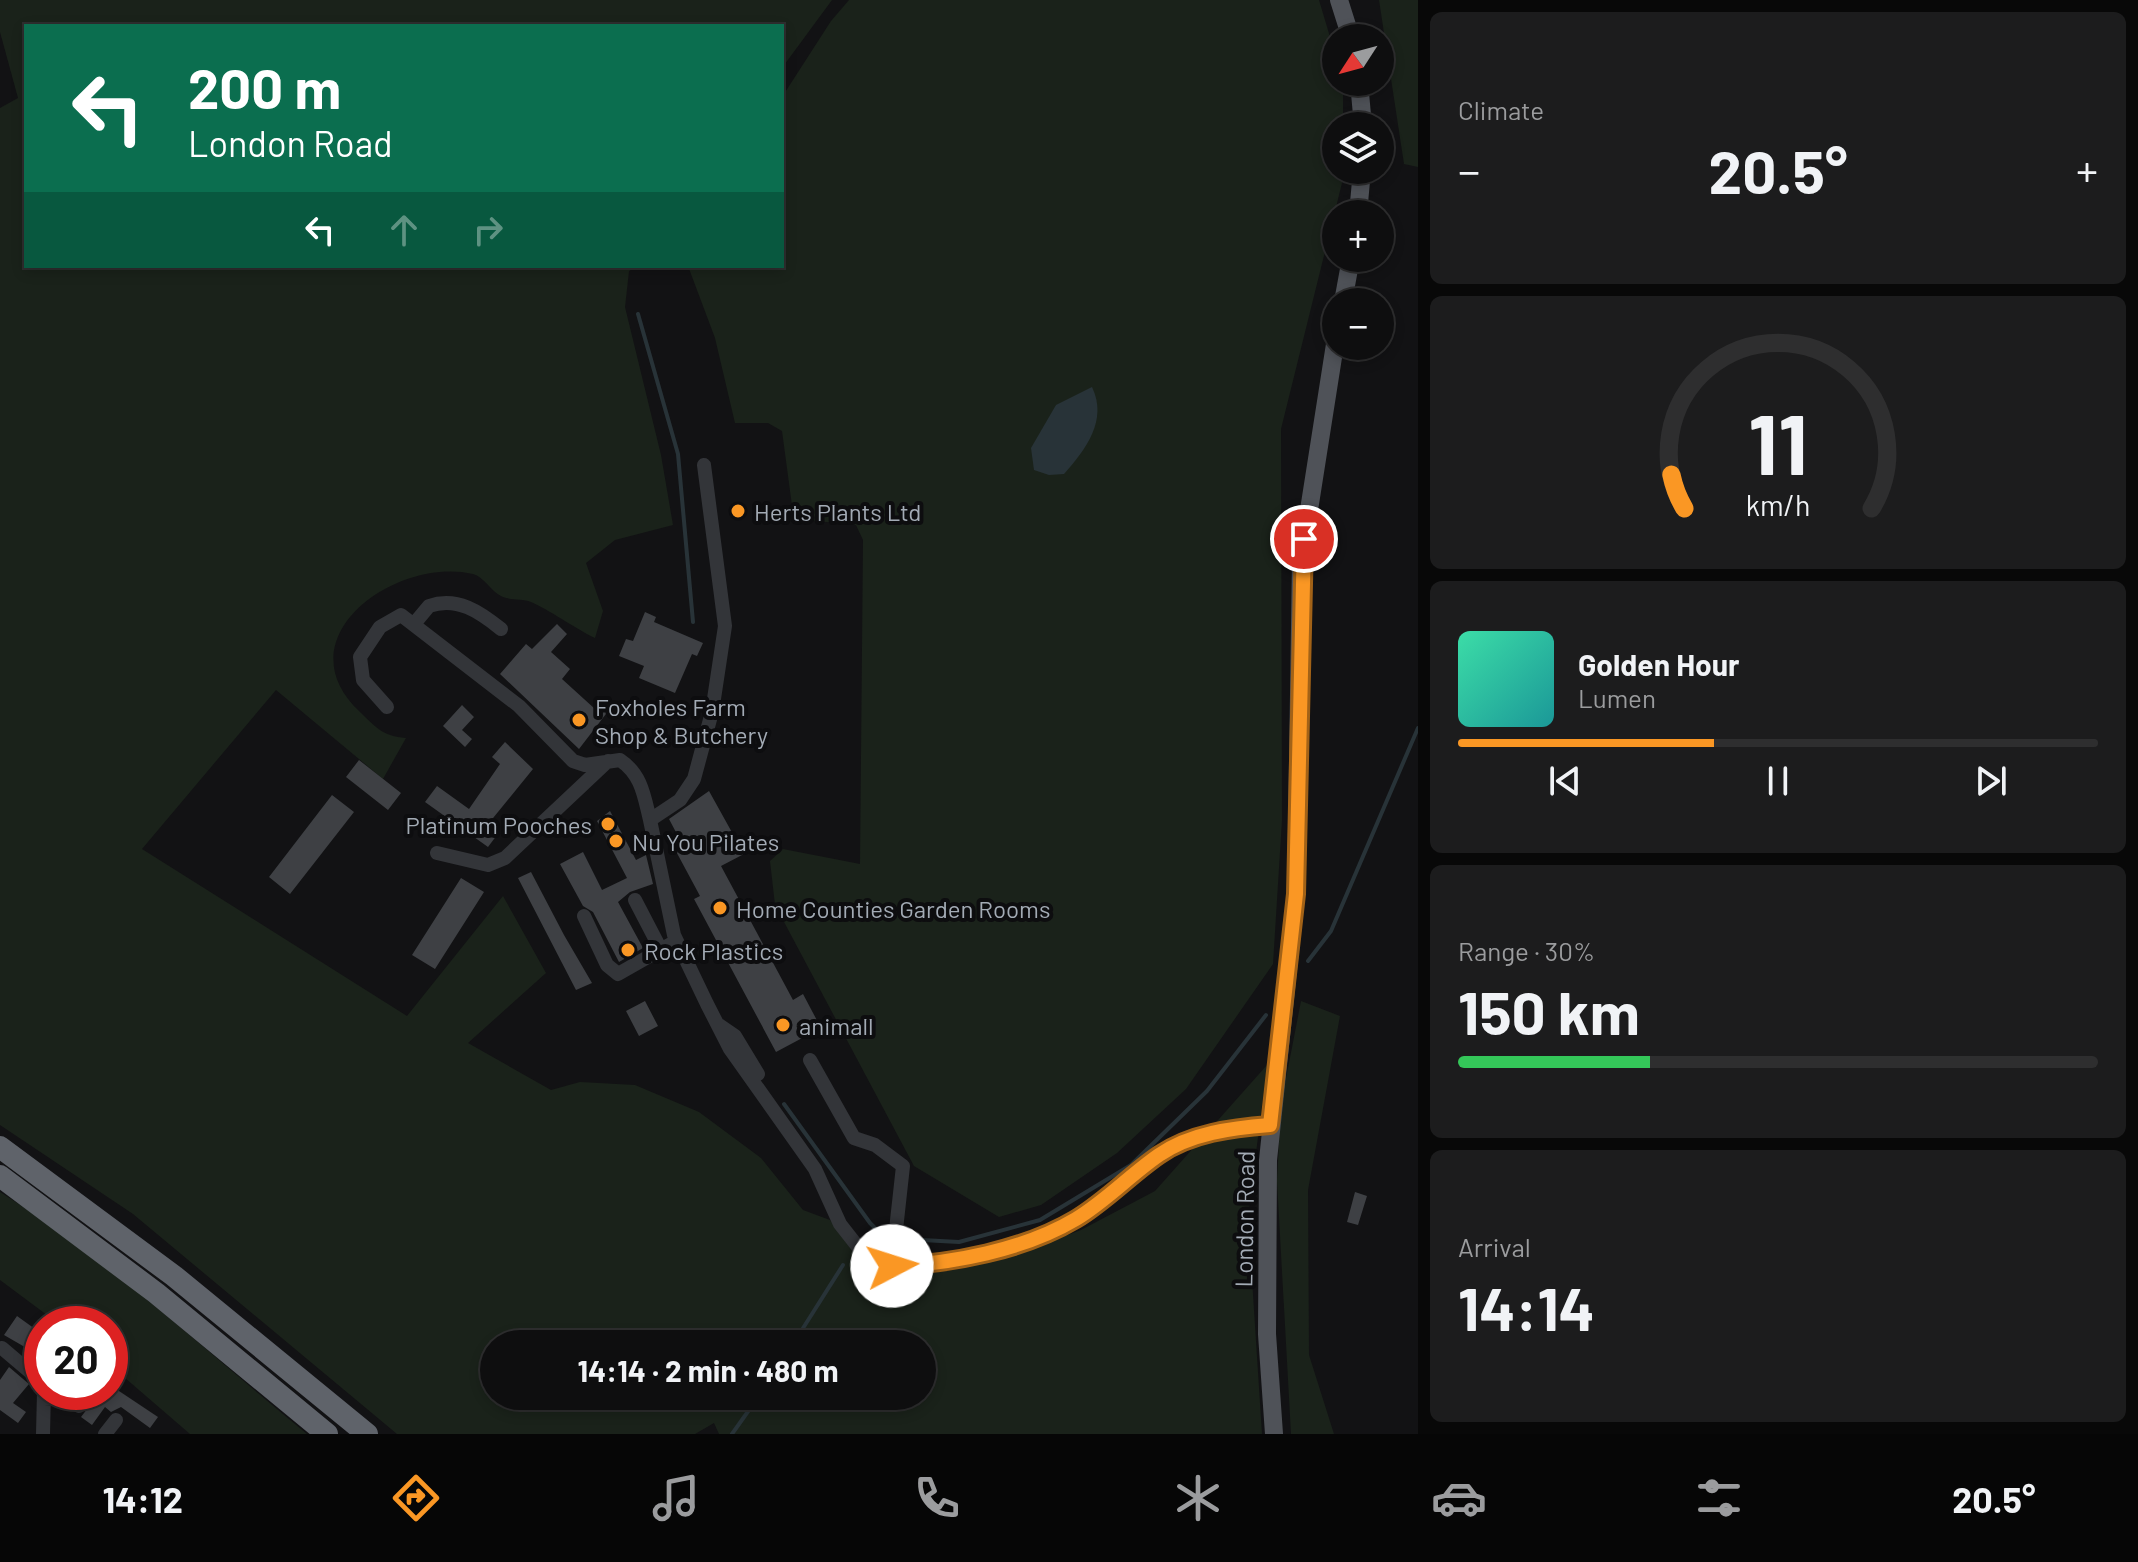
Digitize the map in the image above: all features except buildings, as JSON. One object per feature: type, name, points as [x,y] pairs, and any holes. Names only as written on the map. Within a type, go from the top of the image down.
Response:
[{"type":"highway","points":[[0,1147],[174,1276],[367,1434]]},
{"type":"highway","points":[[0,1176],[156,1293],[327,1434]]},
{"type":"main road","points":[[1339,0],[1347,24]]},
{"type":"main road","name":"London Road","points":[[1274,1434],[1266,1320],[1270,1125],[1296,894],[1301,561],[1333,360]]},
{"type":"street","points":[[650,820],[680,800],[694,779],[712,712],[725,626],[704,465]]},
{"type":"street","points":[[414,624],[429,606],[454,603],[470,608],[501,629]]},
{"type":"street","points":[[387,707],[363,680],[360,657],[380,627],[401,615],[519,706],[573,761],[585,765],[620,760],[632,768],[640,781],[650,820],[676,941],[717,1024],[772,1111],[815,1169],[849,1238],[862,1252],[892,1266],[920,1265],[1012,1246],[1074,1220],[1161,1153],[1217,1130],[1270,1125]]},
{"type":"street","points":[[437,853],[488,865],[505,858],[608,761]]},
{"type":"street","points":[[635,900],[661,950]]},
{"type":"street","points":[[584,916],[607,965],[618,974],[676,941]]},
{"type":"street","points":[[810,1060],[854,1138],[875,1145],[903,1166],[892,1266]]},
{"type":"street","points":[[2,1348],[24,1367]]},
{"type":"street","points":[[43,1434],[44,1410]]},
{"type":"street","points":[[105,1434],[116,1420]]},
{"type":"shaded area","points":[[0,0],[832,0],[784,65],[784,24],[24,24],[24,268],[634,268],[629,271],[625,307],[661,455],[673,525],[615,540],[586,563],[603,611],[595,638],[531,602],[501,596],[473,574],[443,572],[412,578],[383,590],[358,608],[341,631],[334,657],[339,684],[360,712],[385,733],[406,738],[383,779],[276,690],[142,849],[407,1016],[503,896],[546,973],[468,1043],[551,1090],[580,1082],[635,1085],[699,1112],[761,1158],[803,1210],[830,1220],[859,1258],[882,1272],[923,1275],[1014,1255],[1081,1230],[1155,1191],[1267,1065],[1248,1217],[1262,1434],[719,1434],[714,1423],[695,1434],[397,1434],[133,1214],[0,1125],[0,108],[18,98],[0,32]]},
{"type":"shaded area","points":[[849,0],[1319,0],[1326,24],[1322,24],[1322,96],[1343,96],[1343,112],[1322,112],[1322,184],[1342,184],[1338,200],[1322,200],[1322,264],[1281,429],[1282,820],[1273,964],[1186,1089],[1117,1153],[1041,1205],[999,1217],[914,1166],[775,905],[770,861],[783,849],[860,864],[863,540],[856,525],[807,520],[793,513],[782,431],[768,423],[735,423],[715,338],[689,268],[784,268],[784,94],[831,21]]},
{"type":"shaded area","points":[[1379,0],[1418,0],[1418,167],[1404,164],[1394,96],[1394,24],[1383,24]]},
{"type":"shaded area","points":[[1092,387],[1097,411],[1087,444],[1064,474],[1049,475],[1034,470],[1031,448],[1056,405]]},
{"type":"shaded area","points":[[1301,1001],[1340,1016],[1308,1190],[1309,1355],[1334,1434],[1291,1434],[1277,1181],[1281,1104]]},
{"type":"shaded area","points":[[0,1192],[119,1277],[307,1434],[190,1434],[128,1381],[128,1306],[35,1306],[0,1280]]},
{"type":"waterway","points":[[638,314],[678,454],[693,622]]},
{"type":"waterway","points":[[1308,961],[1331,931],[1418,728]]},
{"type":"waterway","points":[[784,1104],[870,1223],[885,1238],[959,1242],[1040,1220],[1131,1165],[1207,1091],[1266,1015]]},
{"type":"waterway","points":[[802,1330],[843,1265]]},
{"type":"waterway","points":[[732,1434],[749,1410]]},
{"type":"place","name":"Herts Plants Ltd","points":[[738,511]]},
{"type":"place","name":"Foxholes Farm Shop & Butchery","points":[[579,720]]},
{"type":"place","name":"Platinum Pooches","points":[[608,824]]},
{"type":"place","name":"Nu You Pilates","points":[[616,841]]},
{"type":"place","name":"Home Counties Garden Rooms","points":[[720,908]]},
{"type":"place","name":"Rock Plastics","points":[[628,950]]},
{"type":"place","name":"animall","points":[[783,1025]]},
{"type":"route","points":[[892,1266],[920,1265],[1012,1246],[1074,1220],[1161,1153],[1217,1130],[1270,1125],[1273,1082],[1289,979],[1296,894],[1301,561],[1304,539]]}]
